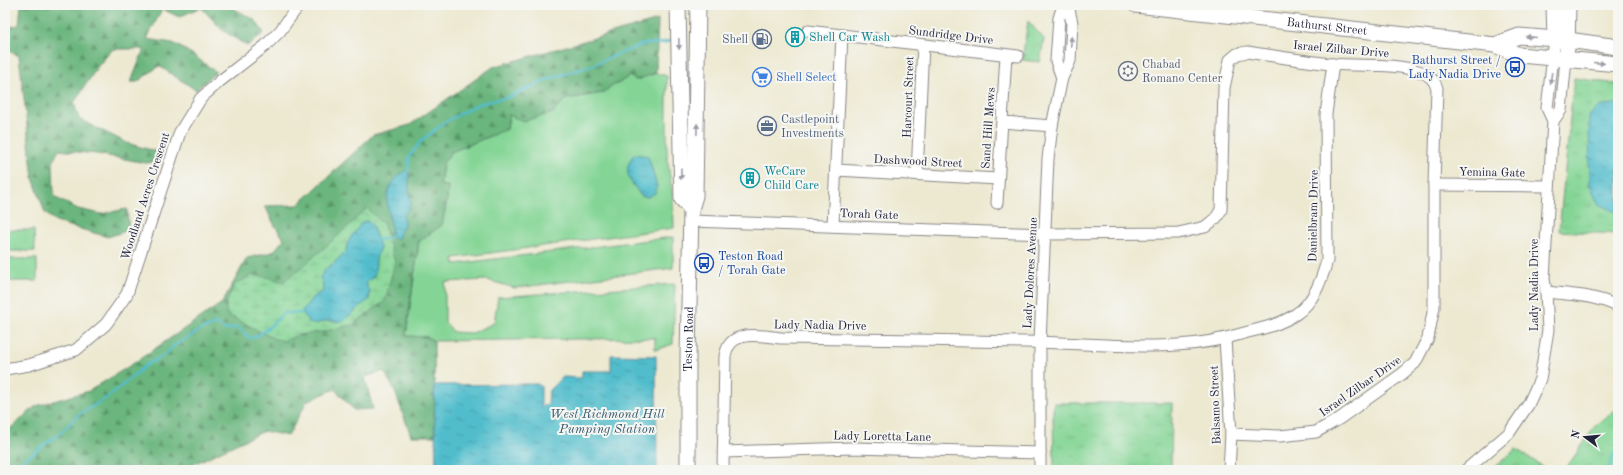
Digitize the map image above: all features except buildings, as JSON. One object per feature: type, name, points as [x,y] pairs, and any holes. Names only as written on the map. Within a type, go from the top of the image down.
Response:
[{"type":"main road","points":[[678,5],[682,199],[691,215]]},
{"type":"main road","name":"Teston Road","points":[[688,470],[688,356],[691,215],[695,196],[698,5]]},
{"type":"main road","name":"Bathurst Street","points":[[1136,5],[1495,45],[1519,55],[1618,64]]},
{"type":"main road","points":[[1554,5],[1562,39]]},
{"type":"main road","points":[[1560,59],[1568,5]]},
{"type":"main road","name":"Bathurst Street","points":[[1495,45],[1519,36],[1562,39],[1618,46]]},
{"type":"street","name":"Woodland Acres Crescent","points":[[5,369],[29,365],[76,350],[106,324],[127,294],[180,132],[202,98],[220,81],[265,46],[280,31],[299,5]]},
{"type":"street","name":"Lady Dolores Avenue","points":[[1062,78],[1056,61],[1059,18],[1063,5]]},
{"type":"street","name":"Lady Dolores Avenue","points":[[1040,470],[1040,342],[1048,159],[1052,126],[1062,78],[1070,62],[1072,23],[1068,5]]},
{"type":"street","name":"Sundridge Drive","points":[[808,31],[1018,56]]},
{"type":"street","points":[[833,226],[842,35]]},
{"type":"street","name":"Harcourt Street","points":[[917,174],[923,45]]},
{"type":"street","name":"Israel Zilbar Drive","points":[[1045,234],[1178,233],[1205,227],[1216,218],[1221,210],[1224,88],[1230,60],[1237,54],[1247,52],[1333,64],[1411,69],[1429,75],[1435,80],[1437,88],[1434,185],[1434,307],[1428,338],[1415,363],[1352,410],[1316,432],[1280,436],[1231,434]]},
{"type":"street","name":"Sand Hill Mews","points":[[997,203],[1006,55]]},
{"type":"street","name":"Lady Nadia Drive","points":[[1466,470],[1509,433],[1528,404],[1540,379],[1548,330],[1544,279],[1554,120],[1561,110],[1560,59]]},
{"type":"street","name":"Danielbram Drive","points":[[1040,342],[1176,346],[1225,339],[1278,324],[1296,314],[1306,306],[1314,295],[1323,275],[1327,261],[1326,114],[1333,64]]},
{"type":"street","points":[[1003,122],[1052,126]]},
{"type":"street","name":"Dashwood Street","points":[[836,170],[998,179]]},
{"type":"street","name":"Yemina Gate","points":[[1434,185],[1549,186]]},
{"type":"street","name":"Torah Gate","points":[[691,215],[833,226],[1045,234]]},
{"type":"street","points":[[1546,292],[1586,296],[1601,299],[1618,306]]},
{"type":"street","name":"Lady Nadia Drive","points":[[723,470],[725,356],[728,346],[734,340],[743,336],[782,338],[1040,342]]},
{"type":"street","name":"Balsamo Street","points":[[1225,339],[1231,434],[1229,470]]},
{"type":"street","name":"Lady Loretta Lane","points":[[724,452],[853,448],[1040,453]]},
{"type":"green space","points":[[21,5],[227,5],[255,20],[264,33],[247,46],[221,29],[201,7],[179,17],[162,9],[147,39],[173,43],[192,54],[216,72],[196,90],[159,66],[137,82],[131,82],[144,49],[113,49],[98,66],[74,103],[79,119],[127,143],[158,152],[152,162],[146,163],[97,154],[59,150],[53,161],[54,195],[56,198],[78,209],[101,214],[127,209],[129,230],[108,237],[56,222],[45,213],[33,178],[19,56],[5,48],[5,28],[19,25]]},
{"type":"green space","points":[[658,20],[656,73],[636,80],[629,76],[619,83],[611,86],[603,93],[566,99],[553,113],[523,121],[509,115],[507,129],[451,152],[443,163],[440,185],[448,186],[447,201],[442,225],[419,241],[406,336],[427,337],[434,341],[435,436],[411,436],[394,389],[384,371],[365,377],[373,409],[354,410],[335,389],[307,401],[288,436],[264,431],[181,470],[5,470],[5,433],[36,406],[89,391],[131,365],[222,303],[247,258],[273,252],[284,239],[275,226],[265,206],[298,205],[373,135],[410,125],[493,67]]},
{"type":"green space","points":[[1028,21],[1044,39],[1040,62],[1022,60]]},
{"type":"green space","points":[[656,73],[667,76],[667,156],[673,198],[674,228],[454,258],[455,264],[673,237],[673,268],[515,288],[487,280],[445,282],[445,322],[453,332],[472,333],[494,323],[498,297],[675,284],[673,344],[655,350],[655,338],[434,341],[427,337],[406,336],[419,241],[442,225],[448,186],[440,185],[443,163],[451,152],[507,129],[509,115],[553,113],[566,99],[603,93],[611,86],[619,83],[629,76],[636,80]]},
{"type":"green space","points":[[1574,78],[1618,84],[1618,234],[1559,231]]},
{"type":"green space","points":[[367,208],[384,225],[395,262],[385,301],[352,325],[322,332],[297,335],[285,341],[273,338],[226,314],[226,303],[235,284],[253,275],[267,277],[283,282],[347,228]]},
{"type":"green space","points":[[5,230],[34,230],[35,251],[5,251]]},
{"type":"green space","points":[[5,259],[37,259],[37,281],[5,281]]},
{"type":"green space","points":[[1054,403],[1172,403],[1171,470],[1054,470]]},
{"type":"green space","points":[[1618,408],[1618,470],[1565,470],[1595,426]]},
{"type":"green space","points":[[1516,449],[1548,470],[1491,470]]},
{"type":"water","points":[[1618,103],[1618,213],[1598,204],[1590,185],[1589,116],[1599,107]]},
{"type":"water","points":[[634,154],[648,156],[657,186],[655,193],[648,197],[641,196],[628,176],[628,166]]},
{"type":"water","points":[[405,171],[408,171],[409,173],[410,206],[403,215],[404,224],[398,238],[394,239],[387,201],[389,189],[392,183]]},
{"type":"water","points":[[367,221],[372,225],[380,247],[376,259],[375,273],[373,277],[366,282],[370,291],[369,300],[344,320],[327,321],[315,324],[309,323],[302,311],[313,297],[323,291],[323,284],[320,277],[328,267],[346,251],[346,247],[352,236],[362,222]]},
{"type":"water","name":"West Richmond Hill Pumping Station","points":[[611,355],[656,356],[657,470],[436,470],[434,385],[537,384],[541,386],[541,407],[548,404],[549,390],[563,377],[582,378],[582,371],[611,371]]},
{"type":"waterway","points":[[408,171],[409,157],[421,141],[445,122],[478,104],[509,97],[549,79],[594,65],[644,44],[663,43],[673,40]]},
{"type":"waterway","points":[[377,240],[389,238],[391,235]]},
{"type":"waterway","points":[[12,470],[63,431],[78,415],[108,397],[146,365],[165,355],[173,346],[200,330],[216,324],[226,330],[237,327],[249,337],[253,338],[262,333],[284,313],[302,313]]},
{"type":"waterway","points":[[1608,470],[1618,449]]},
{"type":"place","name":"Shell Car Wash","points":[[795,37]]},
{"type":"place","name":"Shell","points":[[762,39]]},
{"type":"place","name":"Bathurst Street / Lady Nadia Drive","points":[[1515,67]]},
{"type":"place","name":"Chabad Romano Center","points":[[1128,71]]},
{"type":"place","name":"Shell Select","points":[[762,77]]},
{"type":"place","name":"Castlepoint Investments","points":[[767,126]]},
{"type":"place","name":"WeCare Child Care","points":[[750,178]]},
{"type":"place","name":"Teston Road / Torah Gate","points":[[704,263]]}]
